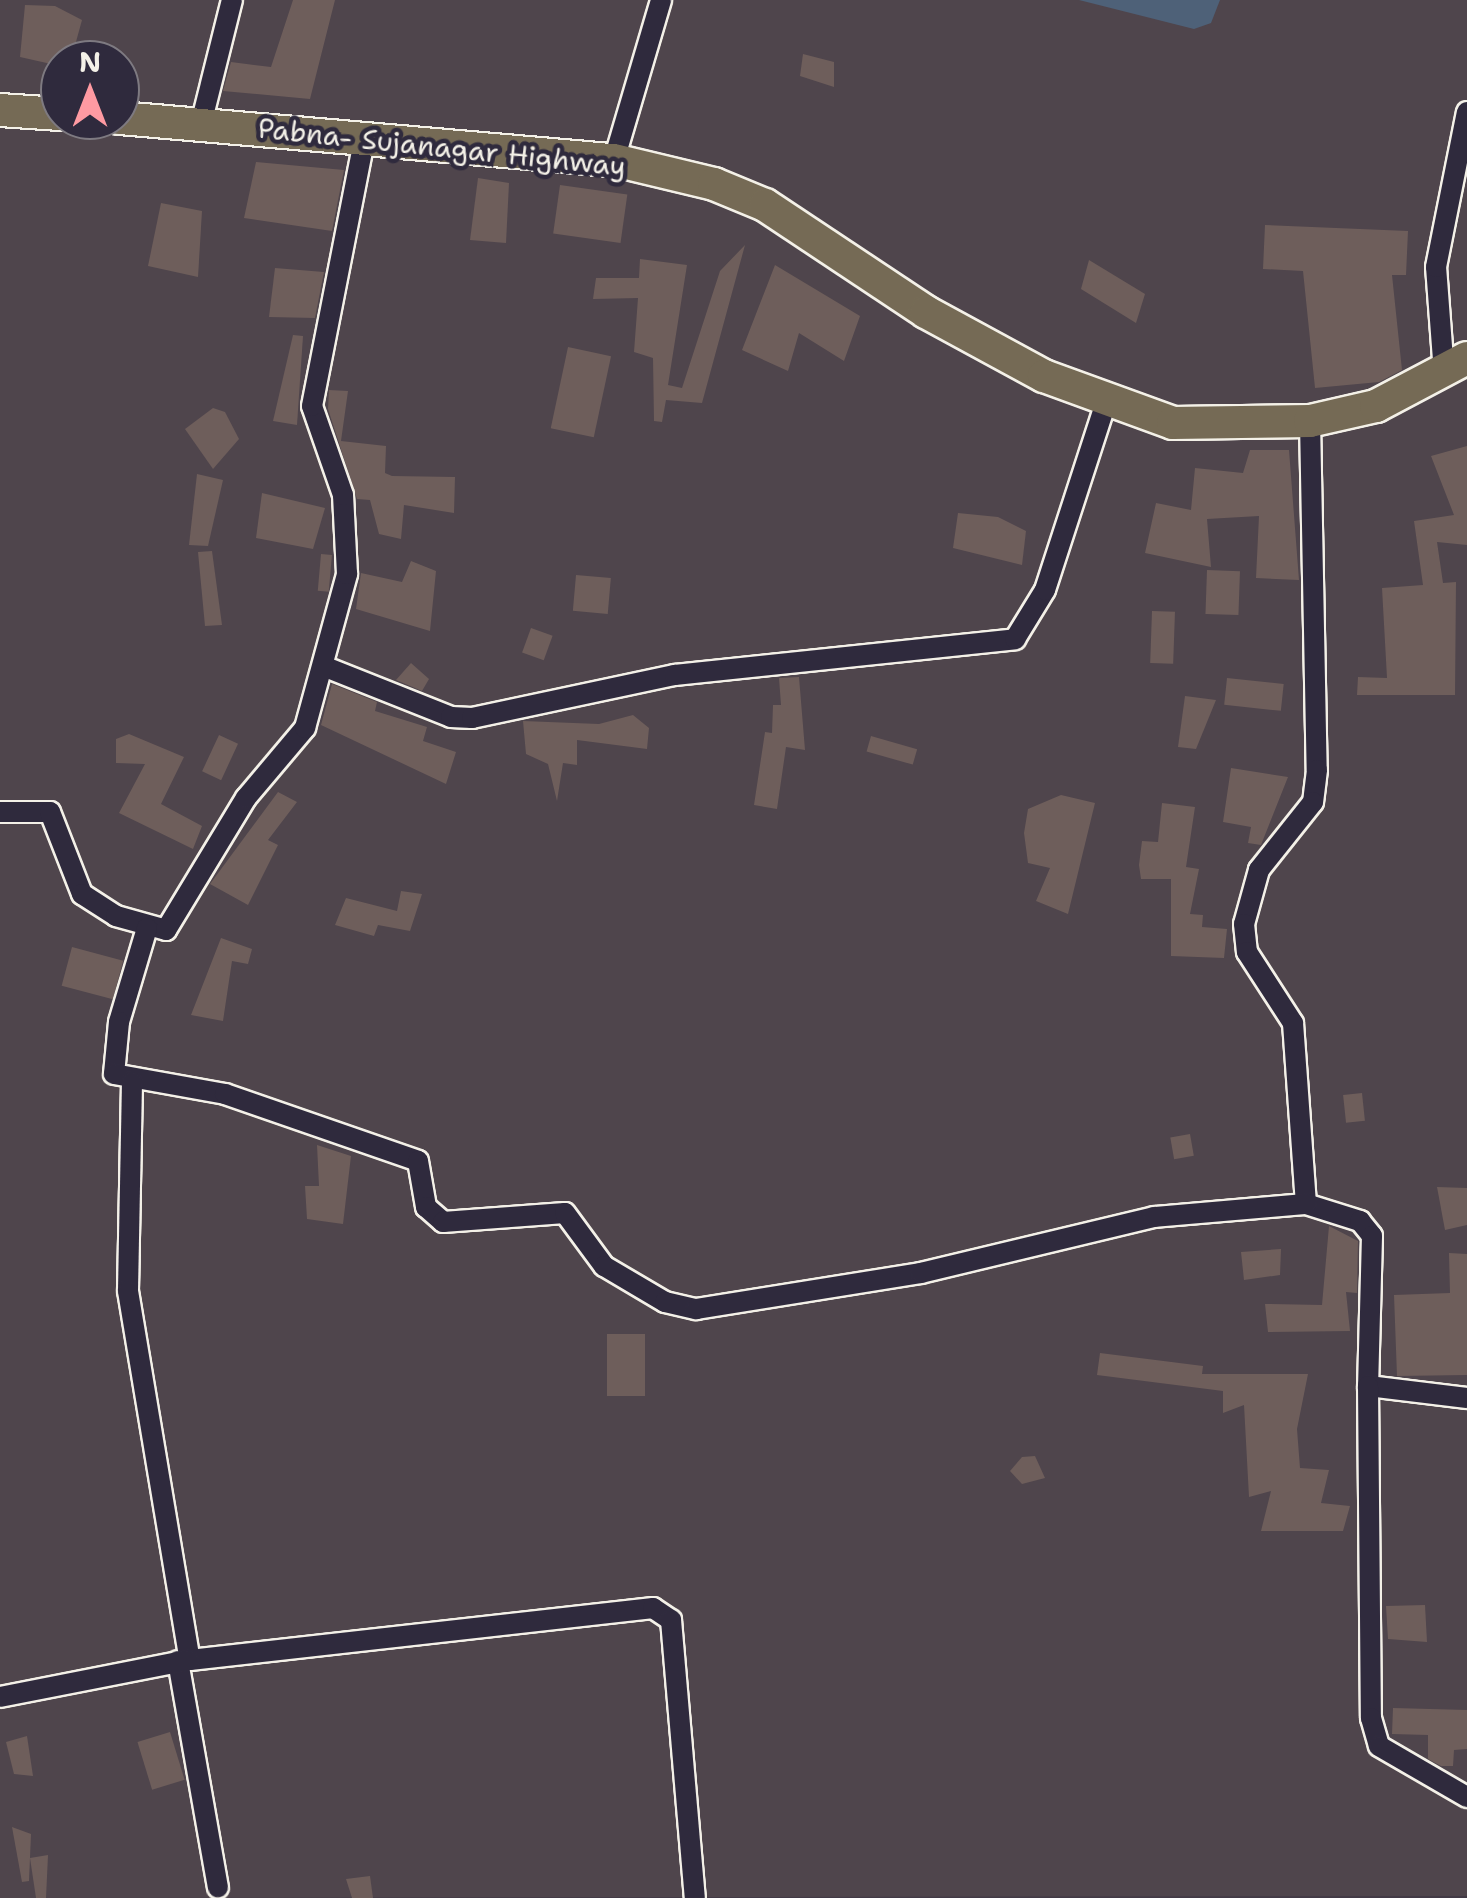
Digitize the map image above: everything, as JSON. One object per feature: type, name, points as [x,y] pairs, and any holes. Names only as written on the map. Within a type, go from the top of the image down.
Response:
[{"type":"main road","points":[[0,110],[40,113]]},
{"type":"main road","name":"Pabna- Sujanagar Highway","points":[[140,119],[614,160],[765,204],[926,312],[1106,402],[1174,423],[1310,421],[1376,406],[1455,366]]},
{"type":"street","points":[[202,124],[232,0]]},
{"type":"street","points":[[614,160],[662,0]]},
{"type":"street","points":[[1455,366],[1436,267],[1467,112]]},
{"type":"street","points":[[0,812],[50,812],[82,894],[146,928],[166,930],[246,798],[305,728],[347,574],[347,520],[312,406],[364,140]]},
{"type":"street","points":[[322,666],[451,717],[472,718],[675,675],[1015,639],[1045,590],[1106,402]]},
{"type":"street","points":[[1306,1204],[1293,1023],[1258,979],[1244,924],[1259,870],[1312,802],[1317,770],[1310,421]]},
{"type":"street","points":[[146,928],[110,1067],[132,1082],[225,1094],[418,1161],[426,1207],[443,1222],[565,1213],[628,1284],[696,1309],[921,1273],[1154,1218],[1306,1204],[1360,1221],[1372,1236],[1368,1386],[1371,1718],[1379,1746],[1467,1796]]},
{"type":"street","points":[[132,1082],[128,1290],[218,1887]]},
{"type":"street","points":[[1368,1386],[1467,1398]]},
{"type":"street","points":[[0,1697],[184,1661],[652,1608],[671,1620],[695,1898]]},
{"type":"shaded area","points":[[0,0],[1467,0],[1467,1896],[0,1898]]},
{"type":"water","points":[[1079,0],[1220,0],[1211,23],[1194,29]]},
{"type":"building","points":[[293,0],[335,0],[310,99],[223,91],[231,62],[271,67]]},
{"type":"building","points":[[25,5],[55,6],[82,20],[76,40],[40,40],[40,62],[20,57]]},
{"type":"building","points":[[803,54],[834,62],[834,87],[800,76]]},
{"type":"building","points":[[256,162],[344,170],[332,231],[244,218]]},
{"type":"building","points":[[478,178],[509,183],[506,243],[470,240]]},
{"type":"building","points":[[560,185],[627,194],[621,243],[553,234]]},
{"type":"building","points":[[161,203],[202,211],[198,277],[148,266]]},
{"type":"building","points":[[1265,225],[1408,231],[1406,275],[1392,275],[1402,370],[1379,382],[1315,388],[1303,271],[1263,269]]},
{"type":"building","points":[[745,245],[702,403],[666,400],[662,422],[654,421],[653,358],[634,352],[638,298],[593,299],[596,278],[639,278],[640,259],[687,265],[668,385],[682,388],[720,271]]},
{"type":"building","points":[[1089,260],[1145,294],[1136,323],[1081,289]]},
{"type":"building","points":[[775,265],[860,316],[844,361],[799,333],[788,371],[742,350]]},
{"type":"building","points":[[275,268],[324,272],[315,318],[269,317]]},
{"type":"building","points":[[293,335],[303,336],[297,425],[273,421]]},
{"type":"building","points":[[568,347],[611,356],[594,437],[551,428]]},
{"type":"building","points":[[329,390],[348,391],[341,441],[386,446],[385,473],[392,476],[455,477],[454,513],[404,505],[401,539],[379,534],[370,500],[357,499],[328,409]]},
{"type":"building","points":[[213,408],[225,412],[239,439],[213,469],[185,429]]},
{"type":"building","points":[[1467,446],[1467,545],[1437,542],[1443,583],[1456,582],[1455,695],[1357,695],[1358,677],[1387,678],[1382,588],[1423,585],[1414,521],[1454,515],[1431,456]]},
{"type":"building","points":[[1250,450],[1289,450],[1299,580],[1256,578],[1259,516],[1207,519],[1211,567],[1145,553],[1156,503],[1191,510],[1195,468],[1243,473]]},
{"type":"building","points":[[197,474],[223,480],[208,546],[189,545]]},
{"type":"building","points":[[262,493],[325,508],[313,549],[256,538]]},
{"type":"building","points":[[958,513],[998,517],[1026,531],[1022,565],[953,548]]},
{"type":"building","points":[[212,551],[222,625],[205,626],[198,552]]},
{"type":"building","points":[[321,554],[332,555],[329,592],[318,591]]},
{"type":"building","points":[[411,561],[436,571],[430,631],[356,609],[361,573],[402,582]]},
{"type":"building","points":[[1207,570],[1240,571],[1238,615],[1205,614]]},
{"type":"building","points":[[576,575],[611,578],[608,614],[573,611]]},
{"type":"building","points":[[1152,611],[1175,612],[1173,664],[1150,663]]},
{"type":"building","points":[[531,628],[553,636],[544,660],[522,652]]},
{"type":"building","points":[[411,663],[429,679],[422,691],[396,680]]},
{"type":"building","points":[[799,677],[805,750],[786,747],[777,809],[754,805],[765,732],[772,733],[773,705],[781,705],[779,678]]},
{"type":"building","points":[[1227,678],[1284,684],[1281,711],[1224,705]]},
{"type":"building","points":[[332,684],[377,702],[375,711],[427,727],[423,741],[456,752],[446,784],[321,725]]},
{"type":"building","points":[[1185,696],[1216,700],[1196,749],[1178,747]]},
{"type":"building","points":[[633,715],[649,728],[647,749],[577,740],[577,765],[563,763],[557,801],[548,764],[526,754],[523,721],[599,724]]},
{"type":"building","points":[[129,734],[184,757],[161,804],[202,826],[193,849],[119,813],[145,764],[116,763],[116,739]]},
{"type":"building","points":[[219,735],[238,744],[221,780],[202,771]]},
{"type":"building","points":[[871,736],[917,749],[913,765],[867,751]]},
{"type":"building","points":[[1231,768],[1288,777],[1261,845],[1248,843],[1251,827],[1223,822]]},
{"type":"building","points":[[278,792],[297,802],[268,840],[278,845],[248,905],[210,884]]},
{"type":"building","points":[[1061,795],[1095,803],[1068,914],[1036,901],[1050,868],[1028,863],[1024,833],[1028,809]]},
{"type":"building","points":[[1162,803],[1195,807],[1186,867],[1199,869],[1190,914],[1203,915],[1202,927],[1227,929],[1224,958],[1171,956],[1171,879],[1141,879],[1139,865],[1142,841],[1158,842]]},
{"type":"building","points":[[401,891],[422,894],[410,931],[378,925],[374,936],[335,925],[346,898],[397,911]]},
{"type":"building","points":[[221,938],[252,949],[248,964],[232,961],[223,1021],[191,1015]]},
{"type":"building","points":[[72,947],[123,961],[113,999],[62,986]]},
{"type":"building","points":[[1362,1093],[1365,1121],[1346,1123],[1343,1095]]},
{"type":"building","points":[[1190,1134],[1194,1156],[1174,1159],[1170,1137]]},
{"type":"building","points":[[317,1145],[351,1156],[343,1224],[307,1219],[305,1186],[319,1186]]},
{"type":"building","points":[[1437,1187],[1467,1188],[1467,1225],[1445,1230]]},
{"type":"building","points":[[1329,1226],[1358,1241],[1357,1293],[1346,1292],[1350,1331],[1268,1332],[1265,1304],[1322,1305]]},
{"type":"building","points":[[1281,1249],[1280,1275],[1244,1280],[1241,1252]]},
{"type":"building","points":[[1449,1253],[1467,1254],[1467,1375],[1397,1376],[1394,1295],[1450,1293]]},
{"type":"building","points":[[607,1334],[645,1334],[645,1396],[607,1396]]},
{"type":"building","points":[[1100,1353],[1203,1366],[1202,1374],[1308,1374],[1297,1429],[1300,1468],[1329,1470],[1321,1503],[1350,1506],[1343,1531],[1261,1531],[1271,1491],[1249,1497],[1244,1405],[1223,1413],[1223,1391],[1097,1375]]},
{"type":"building","points":[[1035,1456],[1045,1478],[1022,1484],[1010,1471],[1022,1457]]},
{"type":"building","points":[[1425,1605],[1427,1642],[1388,1639],[1386,1606]]},
{"type":"building","points":[[1393,1708],[1467,1710],[1467,1749],[1454,1750],[1453,1766],[1441,1766],[1428,1759],[1428,1735],[1392,1734]]},
{"type":"building","points":[[170,1732],[185,1780],[152,1790],[137,1742]]},
{"type":"building","points":[[27,1736],[33,1776],[14,1774],[6,1742]]},
{"type":"building","points":[[12,1827],[31,1834],[29,1881],[22,1882]]},
{"type":"building","points":[[48,1855],[46,1898],[36,1898],[30,1858]]},
{"type":"building","points":[[370,1876],[373,1898],[352,1898],[346,1879]]}]
